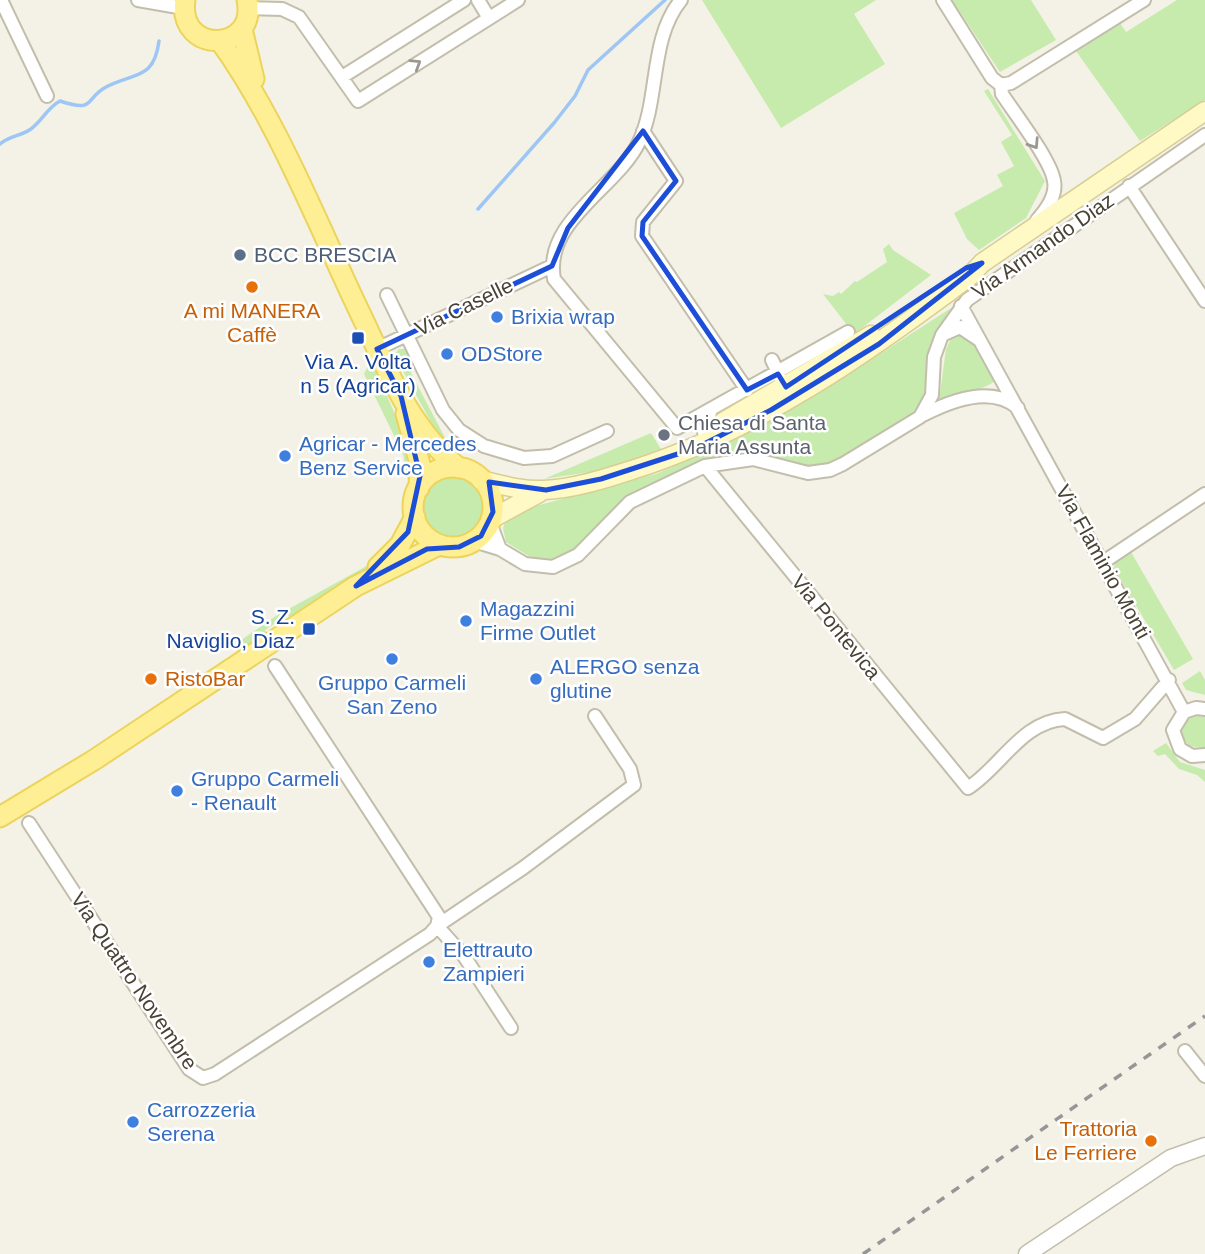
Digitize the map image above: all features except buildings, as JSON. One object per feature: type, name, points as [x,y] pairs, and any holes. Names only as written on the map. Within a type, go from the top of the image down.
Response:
[{"type":"main road","points":[[184,4],[190,29],[199,36],[220,41],[242,29]]},
{"type":"main road","points":[[248,4],[242,29],[248,60],[271,129]]},
{"type":"main road","points":[[220,41],[271,129],[401,397],[433,444],[459,468],[481,480],[492,498],[491,521],[474,541],[459,547],[439,545],[424,534],[415,517],[414,502],[419,488],[418,452],[401,397]]},
{"type":"main road","name":"Via Armando Diaz","points":[[491,521],[546,490],[636,468],[696,448],[771,410],[879,344],[970,276],[982,263],[1205,111]]},
{"type":"main road","name":"Via Armando Diaz","points":[[636,468],[704,432],[782,381],[872,335],[966,268],[982,263]]},
{"type":"main road","name":"Via Armando Diaz","points":[[771,410],[782,381]]},
{"type":"main road","points":[[419,488],[436,472],[459,468]]},
{"type":"main road","name":"Via Armando Diaz","points":[[481,480],[513,488],[546,490]]},
{"type":"main road","points":[[356,586],[400,545],[415,517]]},
{"type":"main road","points":[[0,817],[94,760],[356,586],[439,545]]},
{"type":"street","points":[[1,0],[47,96]]},
{"type":"street","points":[[138,0],[184,4]]},
{"type":"street","points":[[342,78],[464,0]]},
{"type":"street","points":[[478,0],[489,18]]},
{"type":"street","points":[[248,4],[282,9],[299,17],[358,101],[517,0]]},
{"type":"street","points":[[552,266],[568,228],[638,144],[664,36],[672,12],[681,0]]},
{"type":"street","points":[[943,0],[992,78],[1001,85],[1002,94],[1054,180],[1053,193],[1046,209],[1027,231]]},
{"type":"street","points":[[1001,85],[1011,83],[1144,0]]},
{"type":"street","points":[[643,131],[676,181],[643,222],[642,236],[747,390]]},
{"type":"street","name":"Via Armando Diaz","points":[[474,541],[500,549],[532,566],[546,568],[566,563],[578,555],[630,502],[705,466],[753,460],[801,472],[825,472],[854,458],[920,417],[932,395],[934,357],[942,335],[961,306],[987,283],[1205,135]]},
{"type":"street","points":[[1129,186],[1205,301]]},
{"type":"street","name":"Via Caselle","points":[[377,349],[552,266]]},
{"type":"street","name":"Via Armando Diaz","points":[[552,266],[554,279],[677,428],[747,390],[782,381],[848,332]]},
{"type":"street","points":[[387,295],[443,410],[459,430],[484,446],[524,458],[552,456],[607,431]]},
{"type":"street","name":"Via Flaminio Monti","points":[[961,306],[1169,680],[1184,712]]},
{"type":"street","points":[[942,335],[960,327],[981,341]]},
{"type":"street","points":[[772,360],[782,381]]},
{"type":"street","points":[[994,396],[1003,387],[1002,377]]},
{"type":"street","points":[[932,395],[941,407]]},
{"type":"street","points":[[920,417],[941,407],[978,397],[994,396],[1010,402],[1021,412]]},
{"type":"street","points":[[704,432],[711,410]]},
{"type":"street","name":"Via Pontevica","points":[[705,466],[968,788],[991,771],[1017,742],[1042,724],[1065,719],[1103,738],[1135,719],[1169,680]]},
{"type":"street","points":[[1102,562],[1205,494]]},
{"type":"street","points":[[491,521],[500,549]]},
{"type":"street","points":[[275,666],[433,904],[439,917],[437,926],[464,956],[511,1028]]},
{"type":"street","points":[[1203,757],[1186,753],[1176,743],[1175,723],[1184,712],[1196,708],[1205,709]]},
{"type":"street","name":"Via Quattro Novembre","points":[[29,823],[189,1069],[198,1076],[215,1074],[430,934],[437,926],[523,868],[634,785],[630,769],[595,716]]},
{"type":"street","points":[[1185,1051],[1205,1076]]},
{"type":"street","points":[[1027,1254],[1171,1158],[1205,1146]]},
{"type":"highlighted area","points":[[643,131],[676,181],[643,222],[642,236],[747,390],[778,374],[786,387],[966,268],[982,263],[879,344],[771,410],[696,448],[601,479],[546,490],[489,482],[493,512],[481,536],[459,547],[427,549],[356,586],[408,532],[420,476],[401,396],[377,349],[552,266],[568,228]]},
{"type":"green space","points":[[702,0],[876,0],[854,14],[885,64],[781,128]]},
{"type":"green space","points":[[952,0],[1031,0],[1056,40],[1000,72]]},
{"type":"green space","points":[[1177,0],[1205,0],[1205,100],[1140,141],[1076,51],[1120,23],[1126,32]]},
{"type":"green space","points":[[988,89],[1045,181],[1026,218],[979,250],[967,239],[954,213],[1003,186],[997,175],[1014,166],[1001,142],[1012,135],[984,91]]},
{"type":"green space","points":[[889,244],[893,250],[931,275],[854,334],[823,294],[841,294],[855,281],[887,262],[883,249]]},
{"type":"green space","points":[[951,308],[936,336],[926,399],[912,416],[832,464],[805,467],[773,457],[730,455],[702,462],[619,503],[580,545],[559,560],[535,560],[506,542],[503,528],[506,520],[528,508],[656,474],[727,444],[843,378]]},
{"type":"green space","points":[[954,332],[972,338],[995,380],[986,386],[939,401],[946,349]]},
{"type":"green space","points":[[399,349],[407,349],[414,360],[411,373],[451,449],[443,444],[394,355]]},
{"type":"green space","points":[[368,366],[375,369],[411,450],[408,518],[401,535],[365,573],[292,622],[288,615],[265,630],[267,634],[243,654],[238,653],[234,645],[276,616],[372,563],[396,534],[408,499],[408,480],[403,454],[364,374]]},
{"type":"green space","points":[[651,433],[661,449],[603,470],[544,479]]},
{"type":"green space","points":[[448,477],[460,477],[476,486],[483,496],[483,520],[476,530],[460,539],[448,539],[437,534],[428,525],[423,514],[423,502],[428,491],[437,482]]},
{"type":"green space","points":[[1131,552],[1193,659],[1174,670],[1114,568],[1115,563]]},
{"type":"green space","points":[[1200,671],[1205,680],[1205,695],[1186,690],[1182,683]]},
{"type":"green space","points":[[1205,717],[1205,748],[1188,746],[1180,732],[1187,719]]},
{"type":"green space","points":[[1166,743],[1180,762],[1205,770],[1205,782],[1197,775],[1179,769],[1165,754],[1158,756],[1153,751]]},
{"type":"waterway","points":[[478,209],[554,123],[575,96],[588,70],[665,0]]},
{"type":"waterway","points":[[0,144],[31,129],[60,101],[85,105],[106,87],[142,73],[153,63],[159,41]]},
{"type":"railway","points":[[863,1254],[1205,1016]]},
{"type":"place","name":"BCC BRESCIA","points":[[240,255]]},
{"type":"place","name":"A mi MANERA Caffè","points":[[252,287]]},
{"type":"place","name":"Brixia wrap","points":[[497,317]]},
{"type":"place","name":"Via A. Volta n 5 (Agricar)","points":[[358,338]]},
{"type":"place","name":"ODStore","points":[[447,354]]},
{"type":"place","name":"Chiesa di Santa Maria Assunta","points":[[664,435]]},
{"type":"place","name":"Agricar - Mercedes Benz Service","points":[[285,456]]},
{"type":"place","name":"Magazzini Firme Outlet","points":[[466,621]]},
{"type":"place","name":"S. Z. Naviglio, Diaz","points":[[309,629]]},
{"type":"place","name":"Gruppo Carmeli San Zeno","points":[[392,659]]},
{"type":"place","name":"RistoBar","points":[[151,679]]},
{"type":"place","name":"ALERGO senza glutine","points":[[536,679]]},
{"type":"place","name":"Gruppo Carmeli - Renault","points":[[177,791]]},
{"type":"place","name":"Elettrauto Zampieri","points":[[429,962]]},
{"type":"place","name":"Carrozzeria Serena","points":[[133,1122]]},
{"type":"place","name":"Trattoria Le Ferriere","points":[[1151,1141]]}]
